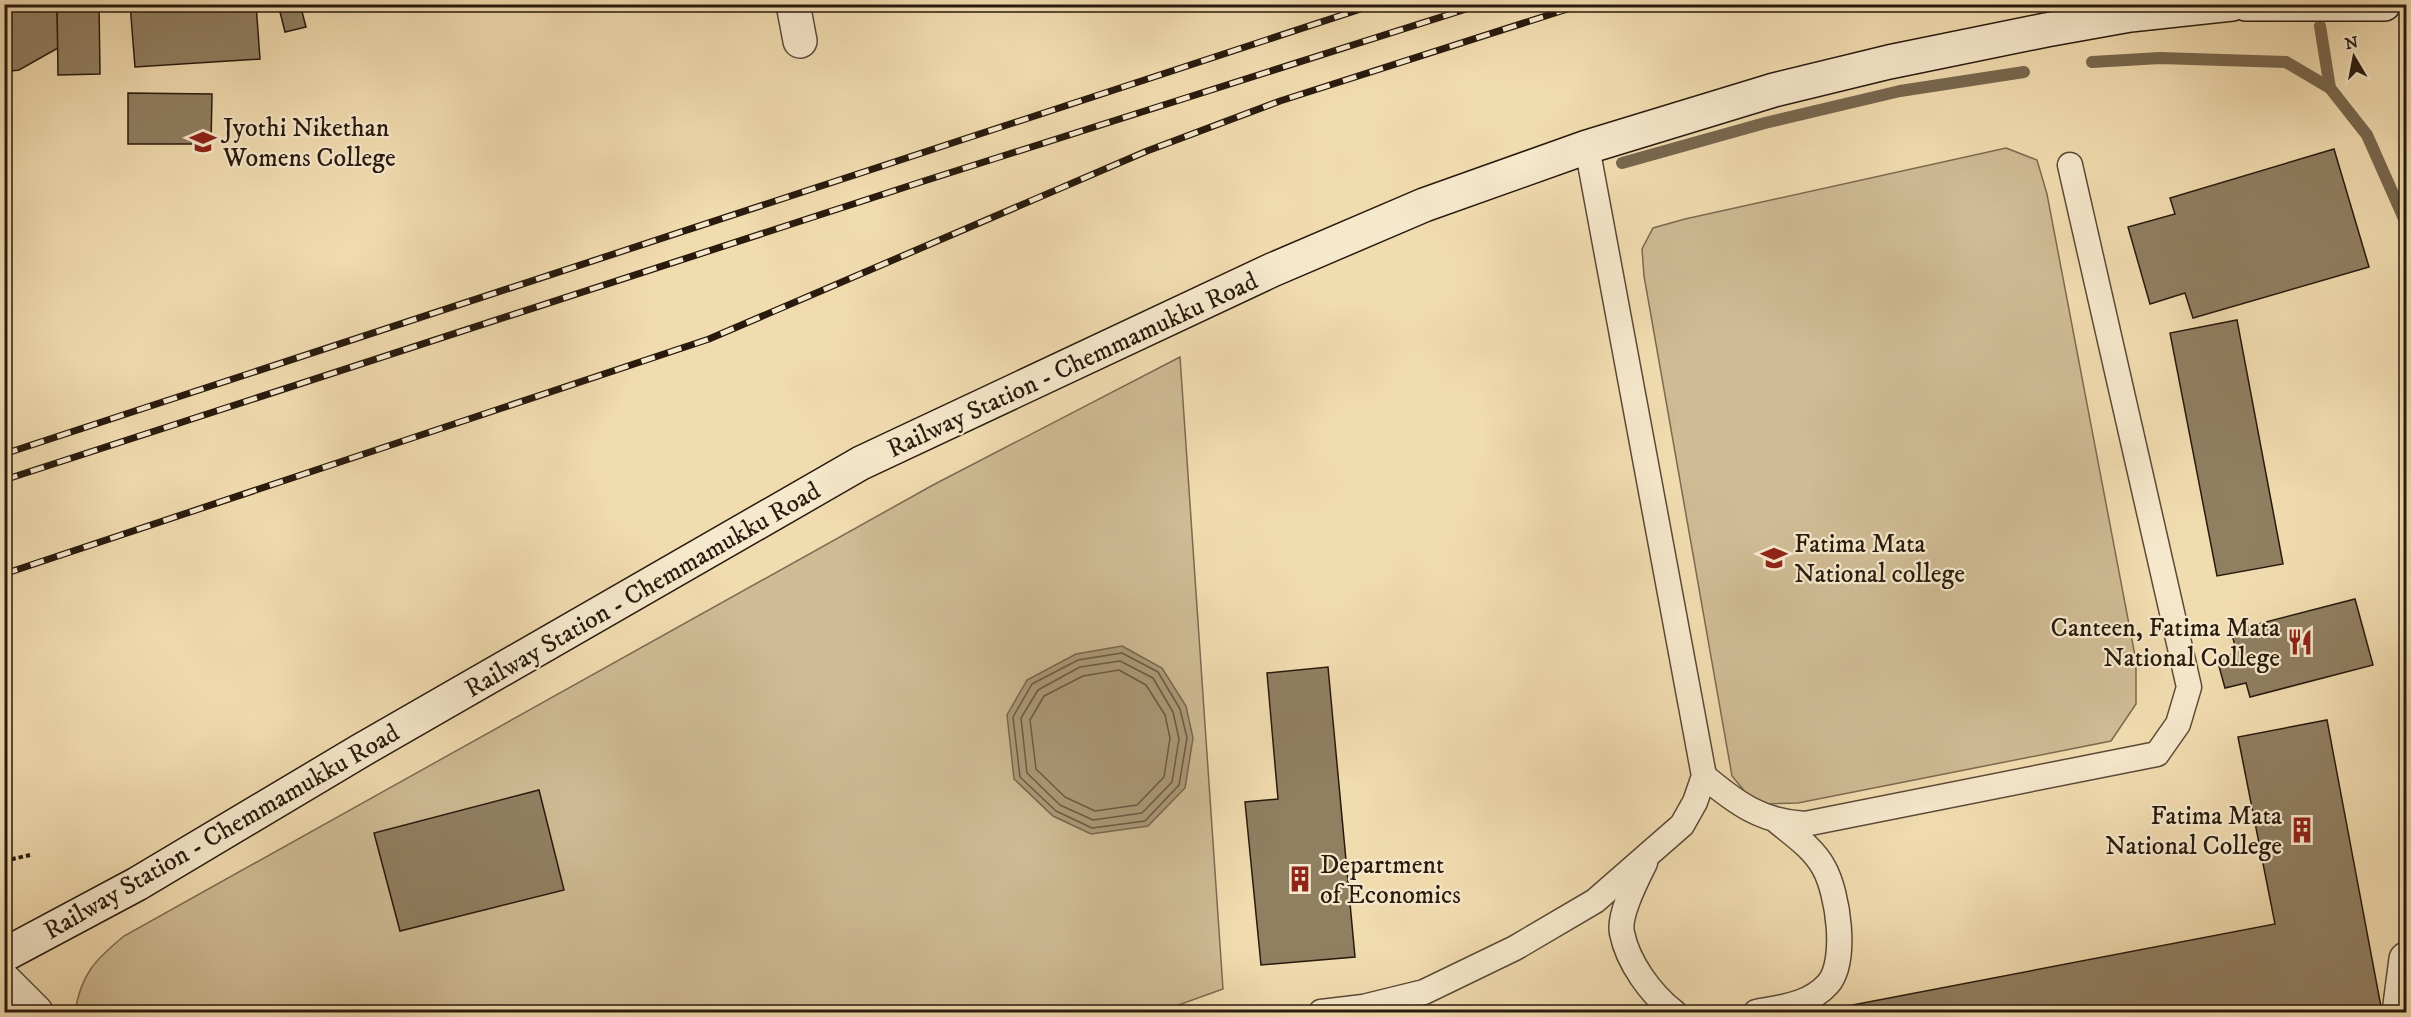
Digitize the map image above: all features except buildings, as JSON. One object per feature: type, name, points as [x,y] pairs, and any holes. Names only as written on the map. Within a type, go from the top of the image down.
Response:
[{"type":"main road","points":[[793,4],[800,41]]},
{"type":"main road","name":"Railway Station - Chemmamukku Road","points":[[4,955],[137,884],[360,751],[861,463],[1272,270],[1424,205],[1587,147],[1774,90],[1889,62],[2130,15],[2232,4]]},
{"type":"main road","points":[[2246,4],[2384,4]]},
{"type":"main road","points":[[2402,1012],[2400,1005],[2406,960]]},
{"type":"main road","points":[[4,980],[36,1012]]},
{"type":"lane","points":[[1321,1012],[1363,1007],[1424,992],[1474,969],[1596,901],[1682,825],[1695,802],[1704,776],[1587,147]]},
{"type":"lane","points":[[1779,823],[1805,824],[2157,754],[2178,724],[2189,687],[2070,165]]},
{"type":"lane","points":[[1704,776],[1731,799],[1779,823],[1810,848],[1825,868],[1835,899],[1839,929],[1838,958],[1829,983],[1803,1002],[1756,1012]]},
{"type":"lane","points":[[1649,855],[1628,900],[1621,931],[1635,965],[1651,990],[1674,1012]]},
{"type":"path","points":[[4,861],[30,855]]},
{"type":"shaded area","points":[[2006,148],[2037,160],[2047,194],[2136,661],[2136,704],[2111,741],[1798,803],[1755,804],[1732,776],[1644,276],[1642,249],[1653,228],[1685,219]]},
{"type":"shaded area","points":[[1180,357],[1223,989],[1159,1012],[75,1012],[85,978],[97,961],[124,936],[933,485]]},
{"type":"water","points":[[1122,646],[1162,668],[1186,706],[1193,738],[1185,788],[1148,826],[1091,834],[1053,816],[1014,779],[1007,715],[1027,680],[1076,654]]},
{"type":"waterway","points":[[2320,26],[2330,88]]},
{"type":"waterway","points":[[2092,62],[2160,58],[2286,62],[2330,88],[2367,135],[2406,223]]},
{"type":"waterway","points":[[1622,163],[1765,123],[1900,91],[2024,72]]},
{"type":"railway","points":[[4,454],[1376,4]]},
{"type":"railway","points":[[4,480],[924,181],[1482,4]]},
{"type":"railway","points":[[4,574],[709,339],[1147,151],[1280,101],[1583,4]]},
{"type":"place","name":"Jyothi Nikethan Womens College","points":[[203,142]]},
{"type":"place","name":"Fatima Mata National college","points":[[1774,558]]},
{"type":"place","name":"Canteen, Fatima Mata National College","points":[[2300,642]]},
{"type":"place","name":"Fatima Mata National College","points":[[2302,830]]},
{"type":"place","name":"Department of Economics","points":[[1300,879]]}]
